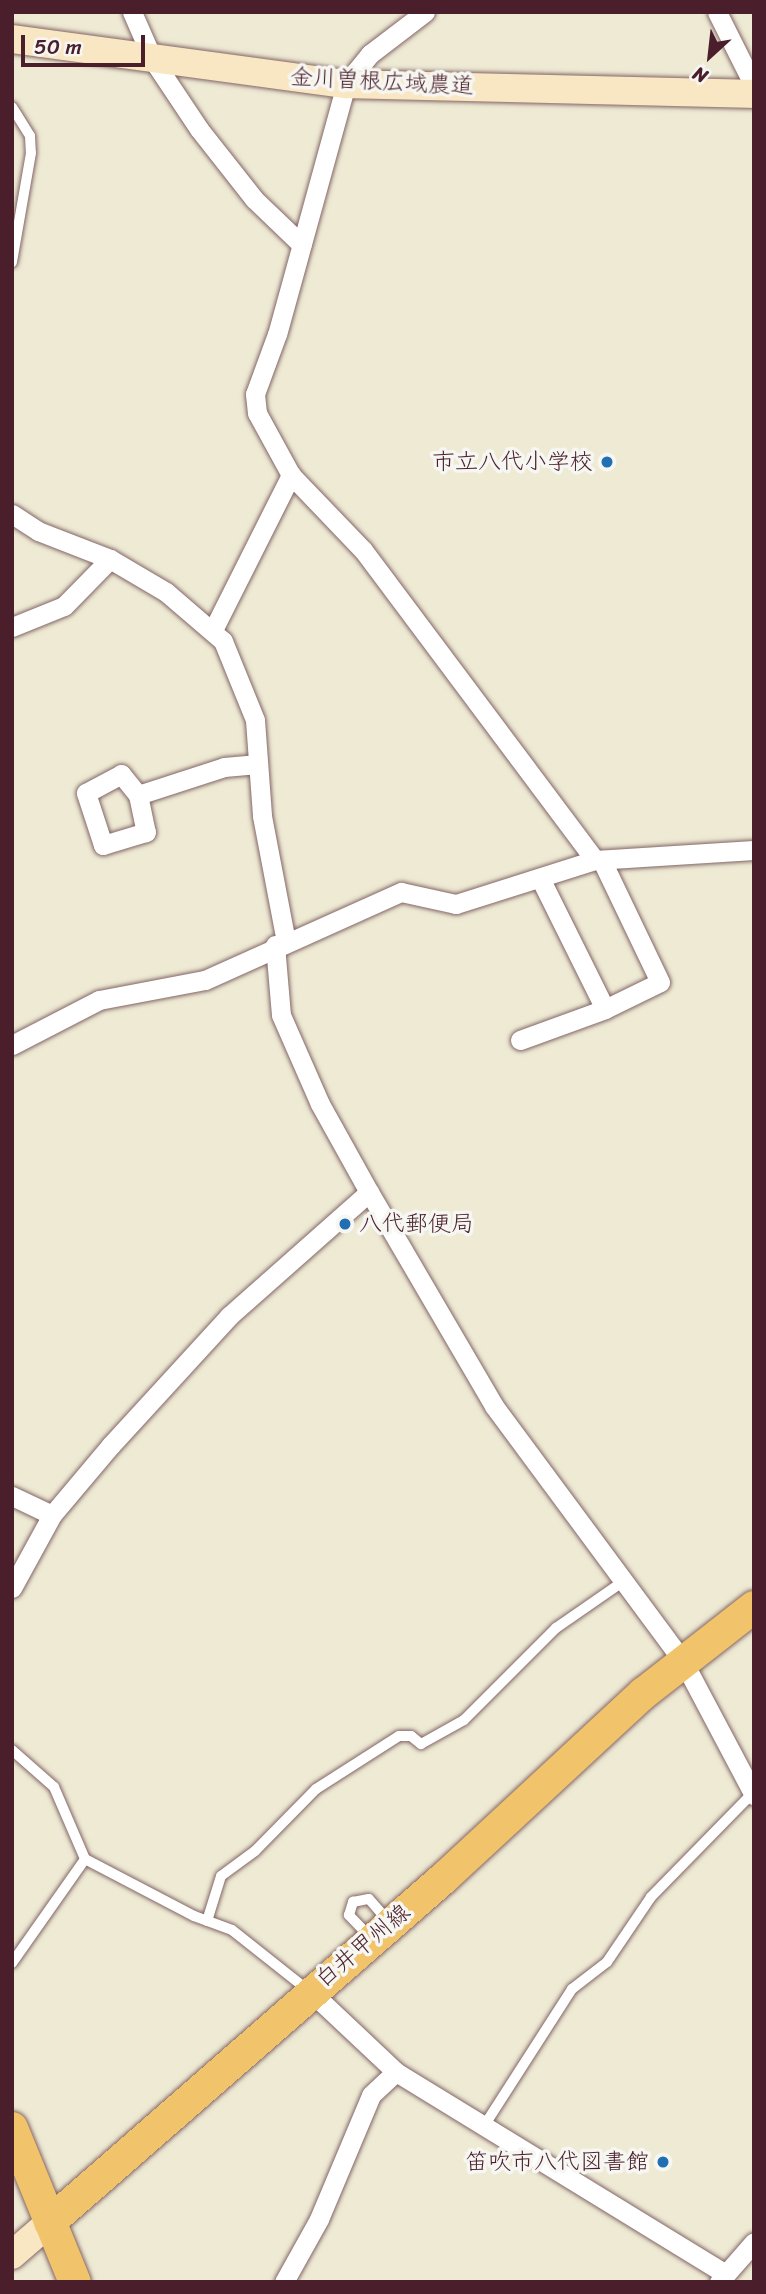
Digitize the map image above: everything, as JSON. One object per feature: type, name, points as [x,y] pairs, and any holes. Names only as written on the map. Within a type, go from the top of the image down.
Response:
[{"type":"main road","name":"白井甲州線","points":[[50,2222],[683,1661],[754,1607]]},
{"type":"main road","points":[[12,2128],[71,2279]]},
{"type":"street","points":[[132,12],[153,60],[199,129],[254,199],[302,245]]},
{"type":"street","points":[[425,12],[370,54],[346,84],[302,245],[255,394],[257,414],[291,475],[363,550],[599,860],[660,982],[605,1009],[520,1040]]},
{"type":"street","points":[[717,12],[754,86]]},
{"type":"street","name":"金川曽根広域農道","points":[[12,39],[346,84],[754,94]]},
{"type":"street","points":[[213,630],[291,475]]},
{"type":"street","points":[[12,514],[38,531],[110,559],[166,592],[223,641],[255,720],[262,816],[281,943],[281,1015],[320,1104],[494,1406],[683,1661],[753,1794]]},
{"type":"street","points":[[12,627],[64,606],[110,559]]},
{"type":"street","points":[[138,795],[224,767],[258,764]]},
{"type":"street","points":[[12,1045],[99,1000],[205,980],[281,943],[401,892],[456,904],[599,860],[754,850]]},
{"type":"street","points":[[540,878],[605,1009]]},
{"type":"street","points":[[12,1588],[52,1516],[229,1316],[369,1192]]},
{"type":"street","points":[[12,1496],[52,1516]]},
{"type":"street","points":[[310,1991],[396,2071],[721,2278],[754,2242]]},
{"type":"street","points":[[284,2282],[319,2219],[371,2095],[396,2071]]},
{"type":"street","points":[[12,2255],[50,2222]]},
{"type":"lane","points":[[12,107],[30,136],[31,153],[12,262]]},
{"type":"lane","points":[[207,1921],[221,1876],[255,1851],[316,1789],[399,1736],[411,1736],[421,1744],[464,1720],[556,1628],[624,1581]]},
{"type":"lane","points":[[12,1750],[54,1787],[85,1858],[207,1921],[232,1930],[310,1991]]},
{"type":"lane","points":[[484,2127],[572,1989],[607,1962],[651,1898],[753,1794]]},
{"type":"lane","points":[[12,1963],[85,1858]]},
{"type":"place","name":"市立八代小学校","points":[[607,462]]},
{"type":"place","name":"八代郵便局","points":[[345,1224]]},
{"type":"place","name":"笛吹市八代図書館","points":[[663,2162]]}]
